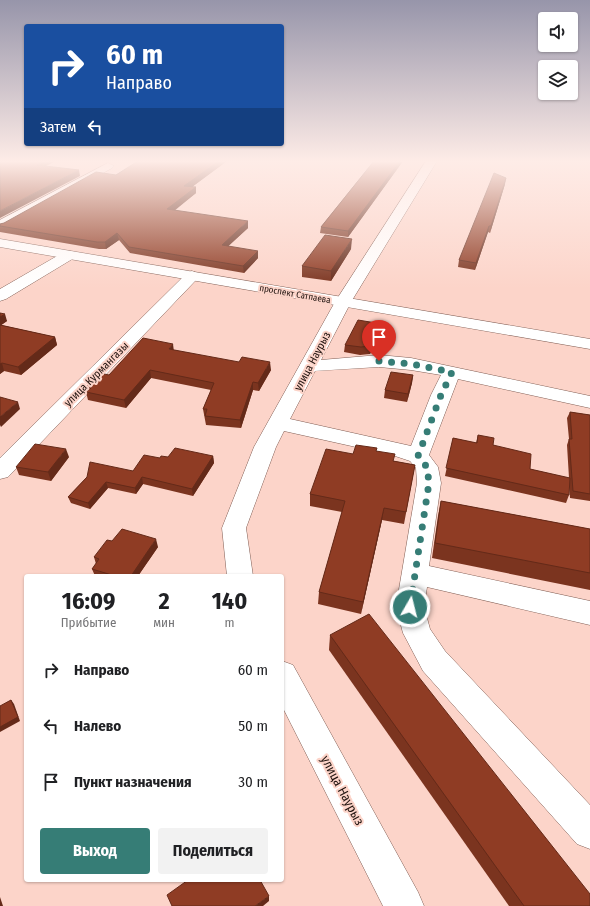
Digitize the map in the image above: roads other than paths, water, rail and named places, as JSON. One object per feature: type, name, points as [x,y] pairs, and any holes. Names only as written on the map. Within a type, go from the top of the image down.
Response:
[{"type":"street","points":[[0,226],[39,203]]},
{"type":"street","name":"улица Наурыз","points":[[240,574],[234,528],[265,448],[343,302],[405,203]]},
{"type":"street","points":[[7,207],[27,210]]},
{"type":"street","name":"проспект Сатпаева","points":[[0,243],[590,344]]},
{"type":"street","points":[[0,296],[69,255]]},
{"type":"street","name":"улица Курмангазы","points":[[0,471],[192,276]]},
{"type":"street","points":[[309,365],[319,366],[379,361],[411,364],[590,402]]},
{"type":"street","points":[[418,456],[441,395],[452,372]]},
{"type":"street","points":[[278,422],[396,449],[418,456],[427,467],[429,483],[410,607],[417,633],[434,661],[590,832]]},
{"type":"street","points":[[414,573],[590,613]]},
{"type":"street","name":"улица Наурыз","points":[[284,679],[404,906]]}]
